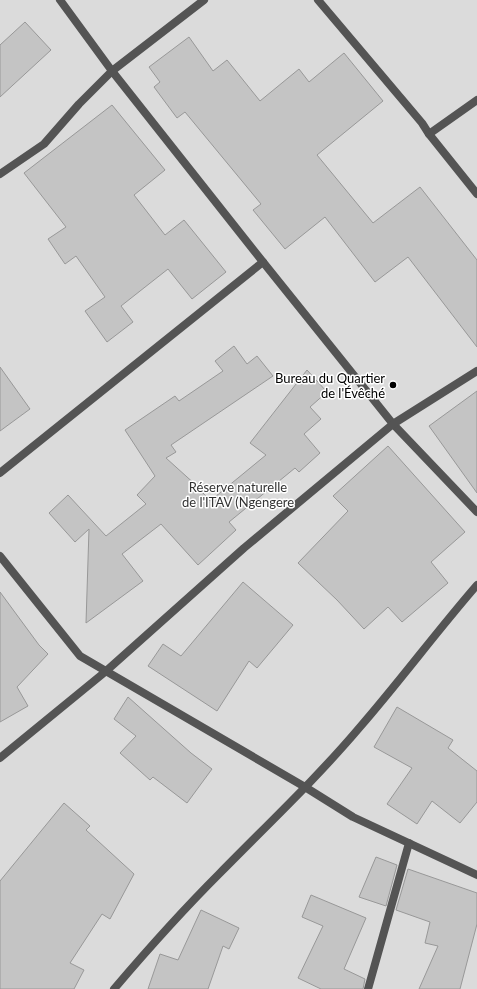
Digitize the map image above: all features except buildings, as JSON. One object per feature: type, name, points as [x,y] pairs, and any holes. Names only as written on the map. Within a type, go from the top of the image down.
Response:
[{"type":"street","points":[[60,0],[112,71],[393,424],[477,512]]},
{"type":"street","points":[[0,174],[44,144],[79,104],[112,71],[204,0]]},
{"type":"street","points":[[318,0],[422,122],[429,134],[477,194]]},
{"type":"street","points":[[429,134],[477,100]]},
{"type":"street","points":[[0,473],[263,262]]},
{"type":"street","points":[[0,758],[106,672],[244,548],[393,424],[477,371]]},
{"type":"street","points":[[0,556],[80,656],[353,816],[477,875]]},
{"type":"street","points":[[114,989],[166,929],[305,787],[360,727],[477,585]]},
{"type":"street","points":[[368,989],[409,843]]},
{"type":"green space","name":"Réserve naturelle de l'ITAV (Ngengere","points":[[0,0],[477,0],[477,989],[0,989]]},
{"type":"place","name":"Bureau du Quartier de l'Évêché","points":[[393,385]]}]
